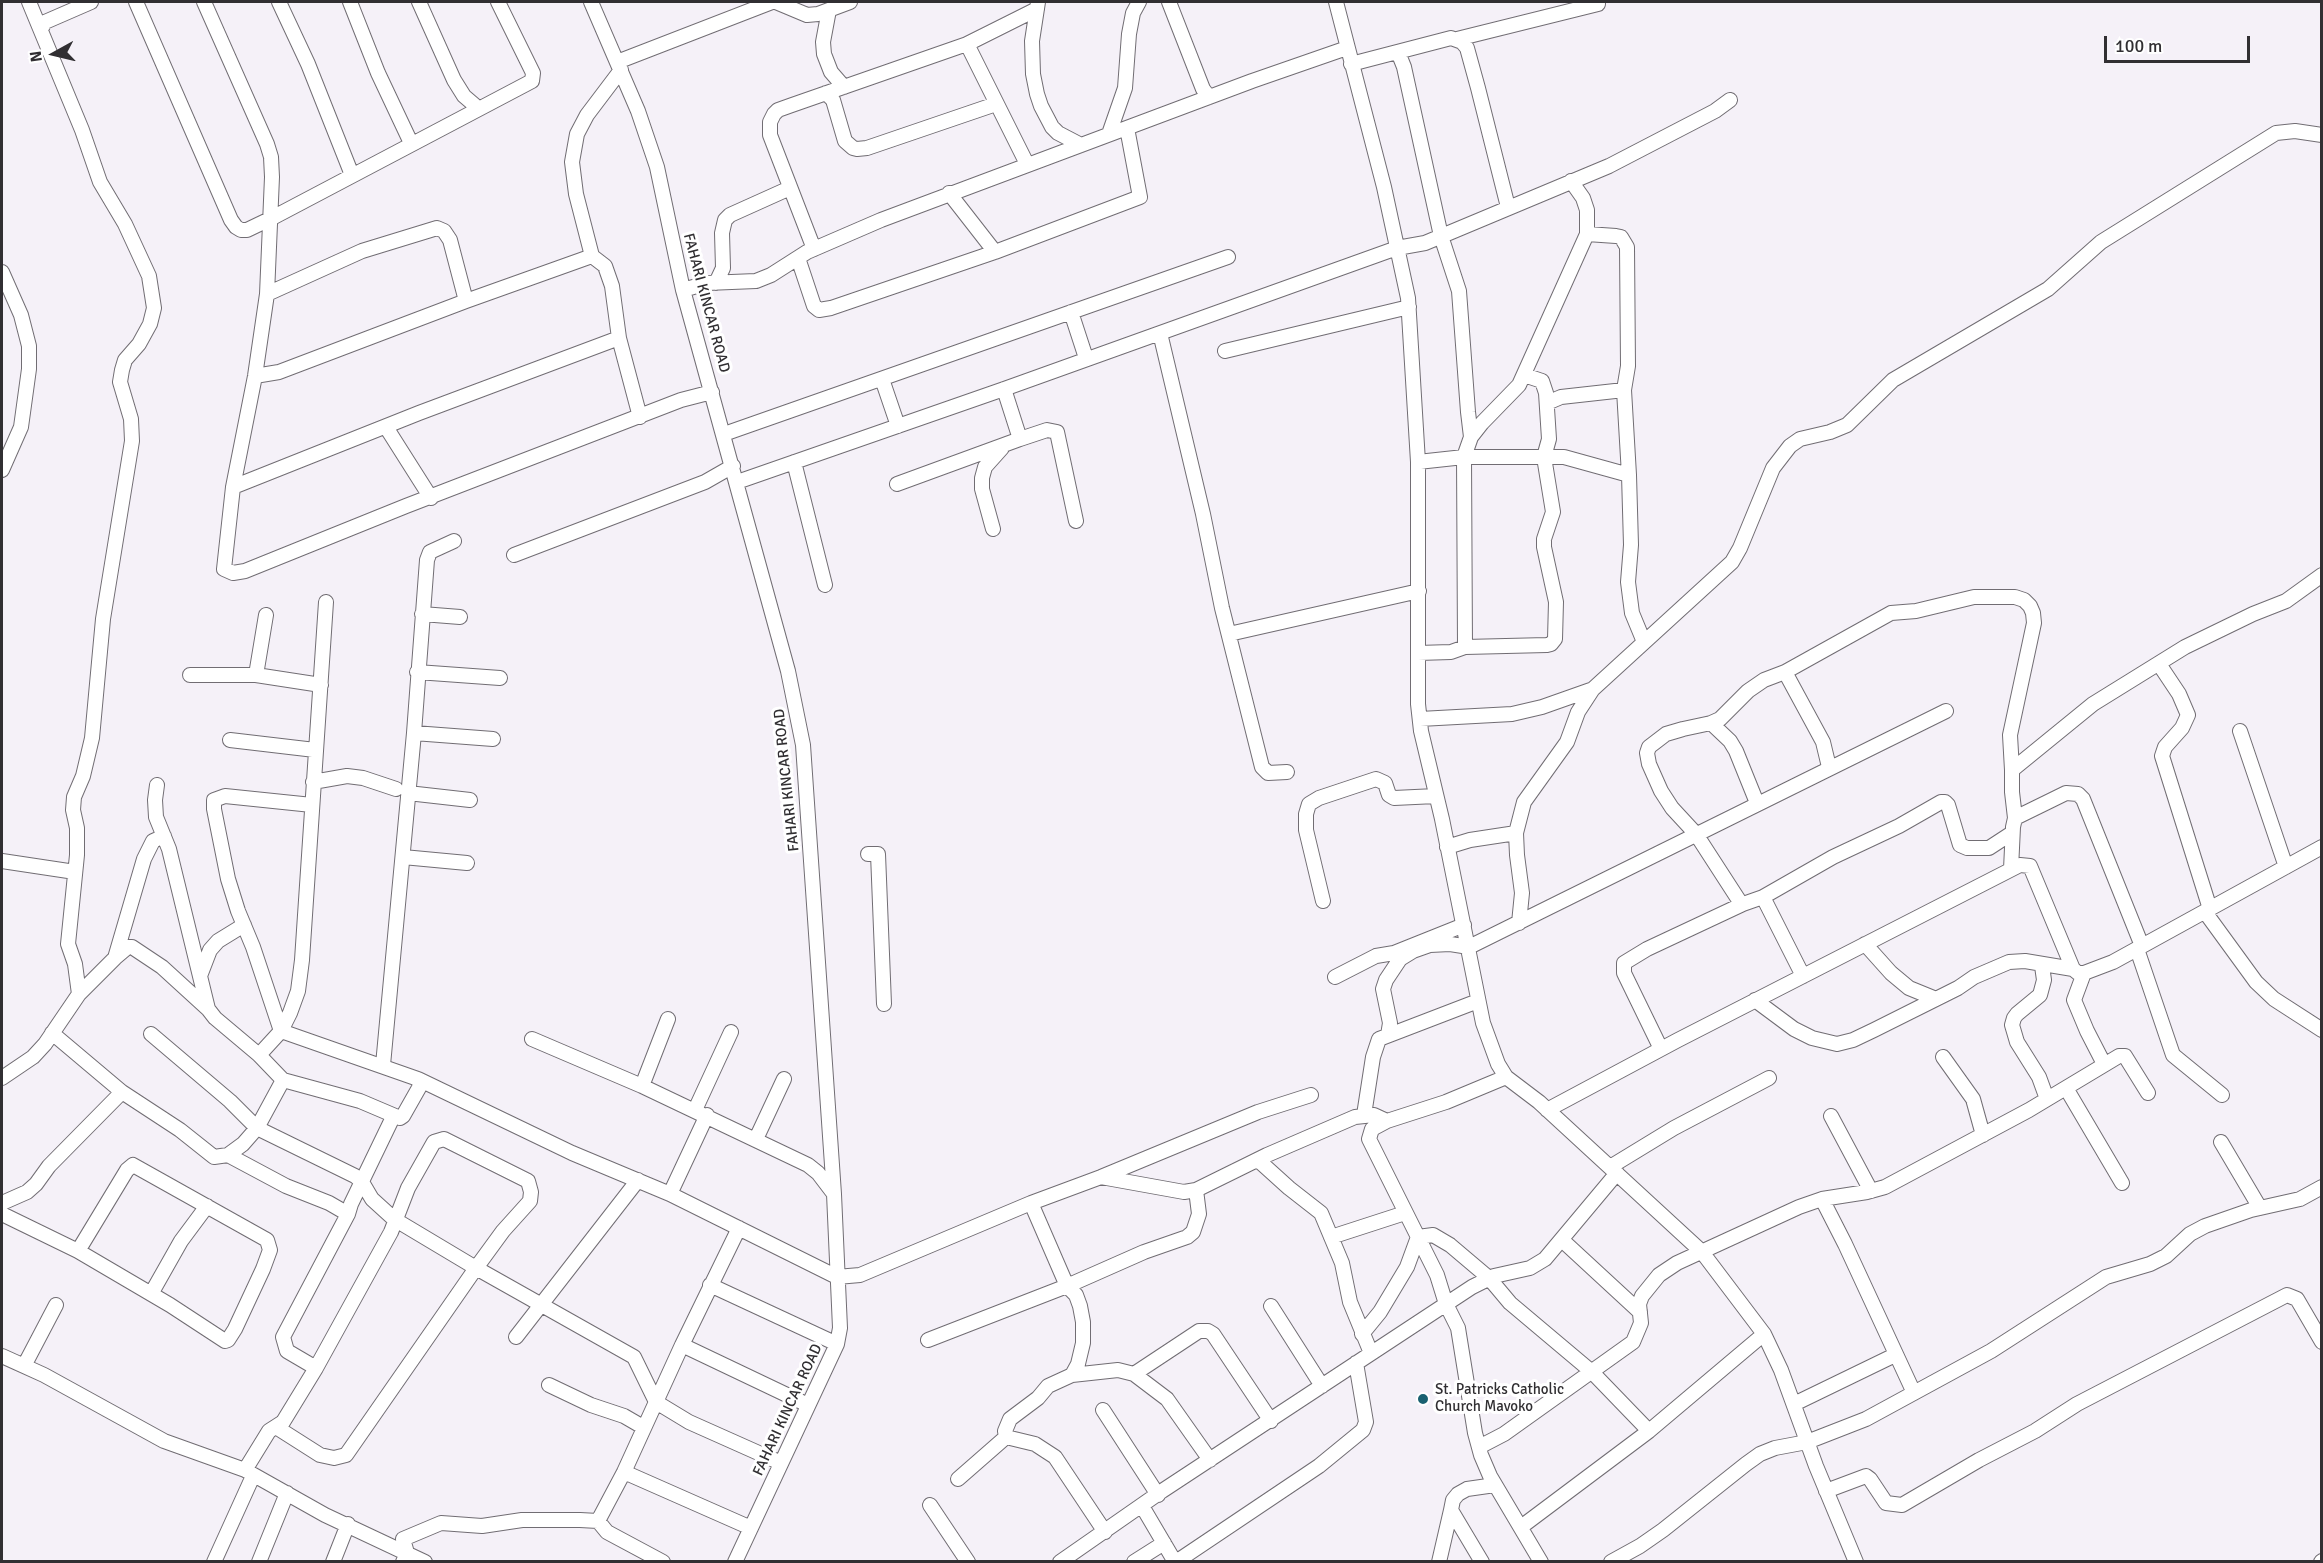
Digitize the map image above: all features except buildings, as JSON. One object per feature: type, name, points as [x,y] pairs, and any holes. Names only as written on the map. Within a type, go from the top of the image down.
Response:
[{"type":"street","points":[[28,2],[82,130],[100,182],[125,224],[149,276],[153,289],[154,308],[150,324],[139,344],[125,360],[120,382],[131,419],[132,441],[103,619],[92,738],[83,776],[74,797],[73,810],[77,828],[68,944],[75,964],[79,994]]},
{"type":"street","points":[[41,29],[45,22],[91,2]]},
{"type":"street","points":[[136,2],[231,220],[241,231],[272,218],[532,81],[533,73],[498,2]]},
{"type":"street","points":[[204,2],[271,157],[272,218],[267,261],[267,294],[255,376],[233,487],[224,570],[233,573],[245,571],[681,400],[712,392]]},
{"type":"street","points":[[279,2],[308,64],[352,175]]},
{"type":"street","points":[[350,2],[378,73],[411,143]]},
{"type":"street","points":[[419,2],[453,80],[464,96],[478,108]]},
{"type":"street","name":"FAHARI KINCAR ROAD","points":[[591,2],[639,111],[657,167],[683,290],[788,671],[802,745],[834,1194],[840,1328],[837,1344],[735,1562]]},
{"type":"street","points":[[640,417],[619,338],[612,286],[605,266],[592,256],[576,194],[572,162],[573,145],[587,115],[619,66],[772,2],[818,14],[850,2]]},
{"type":"street","points":[[1109,134],[1125,88],[1129,34],[1133,14],[1139,2]]},
{"type":"street","points":[[1169,2],[1203,89],[1209,97]]},
{"type":"street","points":[[1336,2],[1384,187],[1409,307],[1418,462],[1420,719],[1469,947],[1478,1001],[1487,1033],[1506,1077],[1547,1110],[1702,1252],[1764,1334],[1856,1562]]},
{"type":"street","points":[[1351,64],[1598,4]]},
{"type":"street","points":[[1038,5],[1032,40],[1033,74],[1041,106],[1047,120],[1058,133],[1081,145]]},
{"type":"street","points":[[814,249],[770,135],[770,122],[778,110],[967,44],[1038,5]]},
{"type":"street","points":[[829,10],[823,42],[824,54],[831,72],[844,87]]},
{"type":"street","points":[[1457,39],[1467,48],[1508,207]]},
{"type":"street","points":[[967,44],[1027,164]]},
{"type":"street","points":[[683,290],[716,283],[756,281],[771,275],[814,249],[949,193],[1347,48]]},
{"type":"street","points":[[1398,52],[1441,236],[1459,291],[1472,437]]},
{"type":"street","points":[[826,93],[833,100],[845,141],[852,148],[857,149],[867,148],[996,104]]},
{"type":"street","points":[[737,482],[1397,248],[1425,243],[1609,166],[1715,111],[1730,100]]},
{"type":"street","points":[[798,258],[814,306],[819,310],[831,308],[995,252],[1140,197],[1127,128]]},
{"type":"street","points":[[1518,923],[1522,893],[1516,833],[1524,802],[1567,742],[1578,712],[1593,689],[1624,658],[1732,562],[1773,468],[1790,446],[1800,439],[1830,432],[1846,425],[1893,380],[2048,290],[2101,242],[2276,133],[2295,131],[2322,135]]},
{"type":"street","points":[[1465,647],[1464,457],[1472,437],[1482,423],[1511,395],[1524,375],[1587,234],[1587,210],[1583,198],[1571,182]]},
{"type":"street","points":[[716,283],[723,268],[722,233],[725,220],[730,215],[790,188]]},
{"type":"street","points":[[949,193],[995,252]]},
{"type":"street","points":[[267,294],[362,251],[437,228],[444,231],[450,240],[466,301]]},
{"type":"street","points":[[1587,234],[1621,237],[1627,247],[1629,366],[1624,390],[1629,475],[1629,598],[1644,642]]},
{"type":"street","points":[[255,376],[279,372],[592,256]]},
{"type":"street","points":[[724,434],[1228,257]]},
{"type":"street","points":[[2,272],[21,315],[29,346],[29,369],[21,427],[2,470]]},
{"type":"street","points":[[1225,351],[1409,307]]},
{"type":"street","points":[[1071,312],[1086,358]]},
{"type":"street","points":[[1160,333],[1203,514],[1222,608],[1262,767],[1268,773],[1287,772]]},
{"type":"street","points":[[233,487],[619,338]]},
{"type":"street","points":[[1418,653],[1451,652],[1465,647],[1547,645],[1555,639],[1556,602],[1544,547],[1544,539],[1553,513],[1544,457],[1549,439],[1547,403],[1542,381],[1524,375]]},
{"type":"street","points":[[882,379],[898,426]]},
{"type":"street","points":[[1004,389],[1020,439]]},
{"type":"street","points":[[1547,403],[1561,397],[1624,390]]},
{"type":"street","points":[[386,427],[431,498]]},
{"type":"street","points":[[897,484],[1047,430],[1057,432],[1076,521]]},
{"type":"street","points":[[993,529],[982,489],[982,478],[985,467],[1004,446]]},
{"type":"street","points":[[1418,462],[1464,457],[1544,457],[1580,460],[1629,475]]},
{"type":"street","points":[[794,462],[825,585]]},
{"type":"street","points":[[514,555],[705,482],[733,466]]},
{"type":"street","points":[[383,1065],[403,856],[402,791],[414,733],[427,560],[429,552],[454,541]]},
{"type":"street","points":[[2012,770],[2092,704],[2195,642],[2286,601],[2322,575]]},
{"type":"street","points":[[1230,634],[1419,591]]},
{"type":"street","points":[[1743,904],[1696,834],[1672,808],[1661,791],[1649,764],[1647,753],[1649,747],[1666,734],[1711,723],[1730,711],[1748,691],[1764,680],[1785,672],[1891,613],[1916,611],[1974,597],[2015,597],[2024,600],[2033,613],[2034,623],[2010,735],[2015,818],[2012,832],[2012,869]]},
{"type":"street","points":[[259,1055],[281,1031],[297,991],[302,960],[326,602]]},
{"type":"street","points":[[422,614],[460,617]]},
{"type":"street","points":[[256,675],[267,615]]},
{"type":"street","points":[[2159,664],[2180,694],[2188,715],[2182,728],[2164,747],[2162,756],[2207,910],[2256,982],[2274,999],[2322,1030]]},
{"type":"street","points":[[417,672],[500,678]]},
{"type":"street","points":[[1785,672],[1823,742],[1829,767]]},
{"type":"street","points":[[190,675],[256,675],[321,685]]},
{"type":"street","points":[[1420,719],[1512,714],[1542,707],[1593,689]]},
{"type":"street","points":[[1388,1035],[1390,1023],[1383,989],[1386,980],[1400,960],[1413,951],[1430,945],[1450,944],[1469,947],[1946,711]]},
{"type":"street","points":[[1711,723],[1730,741],[1736,751],[1757,803]]},
{"type":"street","points":[[2240,731],[2286,867]]},
{"type":"street","points":[[414,733],[493,739]]},
{"type":"street","points":[[230,740],[315,750]]},
{"type":"street","points":[[314,782],[330,777],[346,776],[363,778],[402,791],[470,800]]},
{"type":"street","points":[[1323,901],[1306,830],[1306,814],[1309,804],[1319,798],[1376,779],[1385,783],[1389,795],[1394,798],[1436,796]]},
{"type":"street","points":[[157,784],[156,817],[164,836],[208,1009]]},
{"type":"street","points":[[2015,818],[2066,793],[2078,794],[2083,799],[2140,947],[2173,1055],[2222,1095]]},
{"type":"street","points":[[281,1031],[228,879],[214,800],[225,796],[312,805]]},
{"type":"street","points":[[1661,1049],[1624,973],[1624,963],[1647,949],[1763,897],[1833,857],[1899,826],[1941,802],[1948,805],[1960,845],[1967,849],[1989,848],[2012,832]]},
{"type":"street","points":[[1447,847],[1470,840],[1516,833]]},
{"type":"street","points":[[116,958],[144,859],[153,841],[164,836]]},
{"type":"street","points":[[1755,1000],[1794,1029],[1812,1038],[1838,1044],[1853,1040],[1958,988],[1974,977],[2009,962],[2025,961],[2042,966],[2079,971],[2140,947],[2322,847]]},
{"type":"street","points":[[868,854],[878,854],[884,1004]]},
{"type":"street","points":[[403,856],[467,863]]},
{"type":"street","points":[[2,861],[75,872]]},
{"type":"street","points":[[1547,1110],[1755,1000],[2020,865],[2030,867],[2079,971],[2074,1000],[2087,1032],[2104,1064]]},
{"type":"street","points":[[1763,897],[1803,976]]},
{"type":"street","points":[[1335,977],[1376,956],[1394,953],[1464,925]]},
{"type":"street","points":[[200,976],[210,950],[218,941],[244,926]]},
{"type":"street","points":[[1865,944],[1891,974],[1909,988],[1936,999]]},
{"type":"street","points":[[2,1078],[33,1057],[79,994],[128,947],[135,949],[162,967],[215,1018],[259,1055],[283,1080],[360,1101],[393,1117],[400,1118],[420,1086],[418,1079]]},
{"type":"street","points":[[2042,966],[2044,980],[2040,995],[2013,1018],[2012,1025],[2017,1042],[2039,1077],[2047,1099]]},
{"type":"street","points":[[1364,1115],[1375,1047],[1379,1040],[1478,1001]]},
{"type":"street","points":[[642,1086],[668,1019]]},
{"type":"street","points":[[281,1031],[418,1079],[572,1153],[670,1194],[837,1277],[860,1275],[1031,1203],[1101,1177],[1258,1112],[1311,1095]]},
{"type":"street","points":[[670,1194],[731,1032]]},
{"type":"street","points":[[52,1033],[122,1092],[180,1130],[214,1157],[228,1155],[243,1144],[257,1128],[283,1080]]},
{"type":"street","points":[[150,1034],[230,1101],[257,1128],[345,1171],[362,1182],[372,1200],[394,1219],[634,1357],[656,1402],[689,1422],[781,1463]]},
{"type":"street","points":[[532,1039],[701,1112],[808,1164],[834,1194]]},
{"type":"street","points":[[1479,1447],[1504,1434],[1633,1342],[1641,1323],[1639,1304],[1642,1296],[1659,1275],[1702,1252],[1799,1207],[1822,1199],[1870,1191],[1892,1183],[1983,1135],[2119,1056],[2125,1056],[2148,1093]]},
{"type":"street","points":[[1943,1057],[1973,1099],[1983,1135]]},
{"type":"street","points":[[1506,1077],[1446,1102],[1387,1121],[1372,1129],[1369,1139],[1437,1275],[1446,1304],[1458,1328],[1479,1447],[1496,1485],[1542,1562]]},
{"type":"street","points":[[1060,1562],[1446,1304],[1489,1278],[1530,1268],[1545,1259],[1562,1240],[1613,1170],[1674,1128],[1768,1078]]},
{"type":"street","points":[[756,1139],[784,1079]]},
{"type":"street","points":[[2066,1088],[2122,1183]]},
{"type":"street","points":[[2,1203],[32,1188],[49,1166],[122,1092]]},
{"type":"street","points":[[1101,1177],[1184,1192],[1196,1190],[1258,1160],[1364,1115],[1374,1115],[1387,1121]]},
{"type":"street","points":[[1831,1116],[1870,1191]]},
{"type":"street","points":[[316,1368],[287,1351],[283,1337],[348,1214],[393,1117]]},
{"type":"street","points":[[214,1562],[260,1443],[269,1431],[283,1422],[316,1368],[391,1232],[394,1219],[423,1160],[435,1142],[444,1139],[528,1181],[531,1192],[530,1201],[503,1231],[476,1268],[346,1455],[333,1458],[320,1455],[276,1427]]},
{"type":"street","points":[[2221,1142],[2260,1208]]},
{"type":"street","points":[[228,1155],[286,1186],[329,1203],[348,1214]]},
{"type":"street","points":[[1258,1160],[1321,1213],[1342,1263],[1350,1302],[1371,1353]]},
{"type":"street","points":[[2,1214],[78,1251],[151,1294],[222,1341],[228,1340],[270,1250],[267,1240],[133,1165],[127,1170],[78,1251]]},
{"type":"street","points":[[516,1337],[638,1180]]},
{"type":"street","points":[[1611,1562],[1640,1546],[1760,1454],[1775,1448],[1808,1442],[1866,1419],[1991,1351],[2106,1277],[2150,1264],[2166,1256],[2190,1234],[2205,1226],[2260,1208],[2300,1199],[2322,1187]]},
{"type":"street","points":[[928,1340],[1067,1286],[1144,1252],[1187,1237],[1193,1232],[1198,1214],[1196,1190]]},
{"type":"street","points":[[1822,1199],[1914,1393]]},
{"type":"street","points":[[1031,1203],[1067,1286],[1076,1295],[1083,1322],[1083,1343],[1078,1364],[1072,1375]]},
{"type":"street","points":[[151,1294],[207,1206]]},
{"type":"street","points":[[1331,1237],[1405,1213]]},
{"type":"street","points":[[598,1521],[624,1472],[710,1286],[740,1228]]},
{"type":"street","points":[[1418,1237],[1429,1234],[1437,1237],[1489,1278],[1510,1303],[1592,1372],[1649,1431]]},
{"type":"street","points":[[1362,1334],[1380,1312],[1407,1267],[1418,1237]]},
{"type":"street","points":[[1562,1240],[1640,1312]]},
{"type":"street","points":[[710,1286],[837,1344]]},
{"type":"street","points":[[1826,1491],[1866,1476],[1886,1503],[1902,1505],[1979,1460],[2035,1431],[2077,1404],[2287,1295],[2297,1299],[2322,1342]]},
{"type":"street","points":[[24,1366],[56,1305]]},
{"type":"street","points":[[1270,1306],[1322,1386]]},
{"type":"street","points":[[1134,1374],[1199,1331],[1208,1330],[1271,1421]]},
{"type":"street","points":[[1521,1527],[1649,1431],[1764,1334]]},
{"type":"street","points":[[682,1345],[808,1405]]},
{"type":"street","points":[[1794,1404],[1895,1354]]},
{"type":"street","points":[[2,1356],[164,1441],[249,1473],[325,1515],[348,1524],[405,1557],[425,1562]]},
{"type":"street","points":[[1143,1506],[1176,1562],[1319,1466],[1363,1430],[1366,1422],[1356,1364]]},
{"type":"street","points":[[1006,1437],[1005,1431],[1010,1419],[1038,1398],[1048,1386],[1072,1375],[1118,1370],[1134,1374],[1167,1399],[1210,1460]]},
{"type":"street","points":[[549,1385],[591,1405],[634,1421],[643,1427]]},
{"type":"street","points":[[1103,1410],[1158,1495]]},
{"type":"street","points":[[958,1479],[1006,1437]]},
{"type":"street","points":[[1006,1437],[1035,1444],[1055,1457],[1105,1532]]},
{"type":"street","points":[[624,1472],[751,1528]]},
{"type":"street","points":[[1439,1562],[1453,1500],[1467,1489],[1496,1485]]},
{"type":"street","points":[[259,1562],[287,1492]]},
{"type":"street","points":[[930,1505],[968,1562]]},
{"type":"street","points":[[1451,1510],[1482,1562]]},
{"type":"street","points":[[405,1557],[403,1539],[441,1523],[482,1526],[522,1520],[598,1521],[607,1532],[663,1562]]},
{"type":"street","points":[[333,1562],[348,1524]]},
{"type":"street","points":[[1134,1562],[1164,1543]]},
{"type":"place","name":"St. Patricks Catholic Church Mavoko","points":[[1423,1399]]}]
